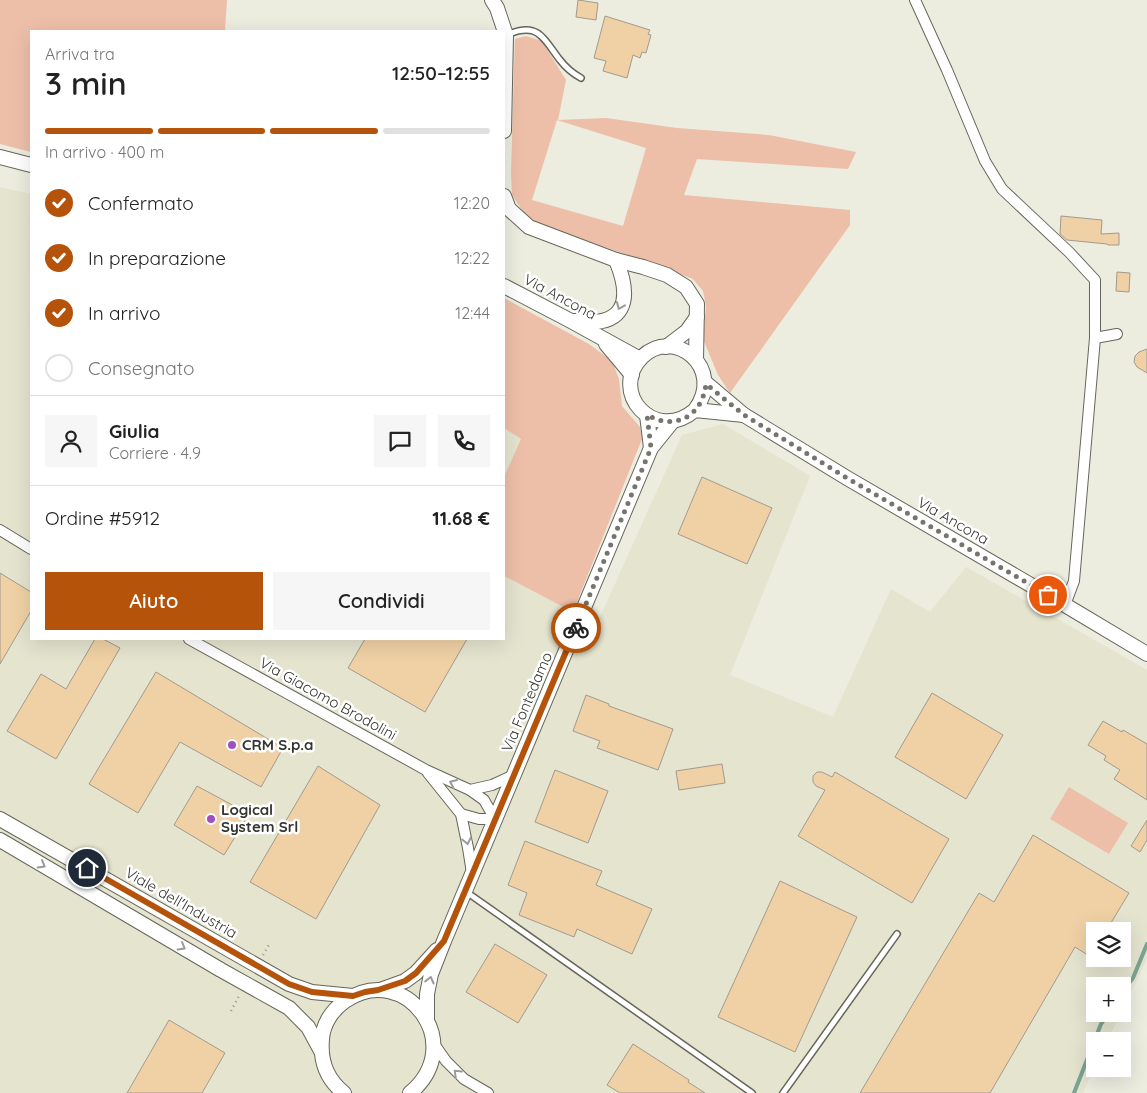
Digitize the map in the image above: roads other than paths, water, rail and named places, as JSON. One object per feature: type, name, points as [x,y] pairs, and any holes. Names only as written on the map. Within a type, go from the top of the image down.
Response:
[{"type":"main road","points":[[492,0],[497,8],[504,30]]},
{"type":"main road","points":[[505,32],[505,83]]},
{"type":"main road","points":[[0,157],[30,165]]},
{"type":"main road","points":[[505,199],[509,209],[529,227],[616,260],[667,275],[686,287],[697,304],[696,359]]},
{"type":"main road","points":[[571,320],[587,323],[600,322],[616,315],[622,305],[625,293],[622,276],[616,260]]},
{"type":"main road","name":"Via Ancona","points":[[505,287],[571,320],[640,359]]},
{"type":"main road","points":[[666,347],[687,331],[698,317]]},
{"type":"main road","name":"Via Ancona","points":[[600,338],[632,375]]},
{"type":"main road","points":[[696,359],[688,352],[677,348],[666,347],[652,350],[640,359],[632,375],[630,384],[635,402],[640,409],[654,419],[663,422],[680,420],[688,416],[701,402],[706,384]]},
{"type":"main road","name":"Via Ancona","points":[[696,359],[701,367],[706,384],[744,415],[847,478],[1147,654]]},
{"type":"main road","name":"Via Ancona","points":[[695,410],[744,415]]},
{"type":"main road","name":"Via Fontedamo","points":[[647,415],[651,448]]},
{"type":"main road","name":"Via Fontedamo","points":[[427,1021],[427,994],[431,974],[464,891],[651,448],[672,422]]},
{"type":"main road","name":"Viale dell'Industria","points":[[0,819],[289,984],[312,992],[353,996]]},
{"type":"main road","points":[[0,840],[289,1008],[308,1027],[321,1051]]},
{"type":"main road","name":"Via Fontedamo","points":[[344,1093],[330,1087],[324,1066],[321,1051],[322,1034],[328,1018],[339,1005],[353,996],[405,981],[416,973],[444,941]]},
{"type":"main road","name":"Via Fontedamo","points":[[378,990],[393,993],[407,999],[418,1008],[432,1032],[434,1044],[433,1059],[428,1073],[419,1086],[410,1093]]},
{"type":"street","points":[[915,0],[985,161],[1002,189],[1070,252],[1095,280],[1095,338],[1074,581],[1064,605]]},
{"type":"street","points":[[1095,338],[1116,334]]},
{"type":"street","points":[[0,530],[30,548]]},
{"type":"street","name":"Via Giacomo Brodolini","points":[[191,640],[426,770],[470,790],[484,800],[495,819]]},
{"type":"street","name":"Via Giacomo Brodolini","points":[[426,770],[461,814],[472,874]]},
{"type":"street","points":[[470,790],[492,786],[514,776]]},
{"type":"street","points":[[461,814],[479,819],[495,819]]},
{"type":"street","points":[[434,1044],[446,1061],[464,1079],[488,1093]]},
{"type":"lane","points":[[506,35],[520,30],[534,31],[547,42],[570,72],[581,78]]},
{"type":"lane","points":[[464,891],[752,1093]]},
{"type":"lane","points":[[783,1093],[897,934]]},
{"type":"waterway","points":[[1131,981],[1147,944]]},
{"type":"waterway","points":[[1074,1093],[1102,1022]]},
{"type":"place","name":"CRM S.p.a","points":[[232,745]]},
{"type":"place","name":"Logical System Srl","points":[[211,819]]}]
